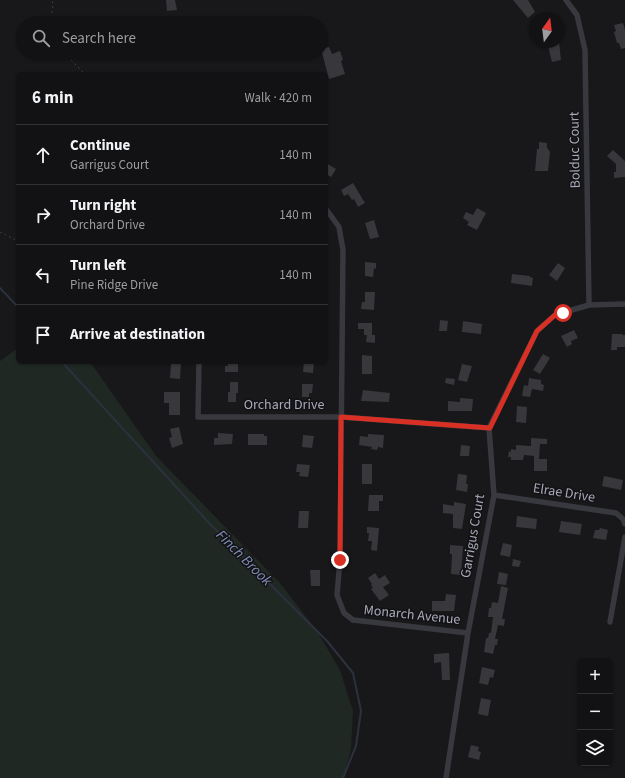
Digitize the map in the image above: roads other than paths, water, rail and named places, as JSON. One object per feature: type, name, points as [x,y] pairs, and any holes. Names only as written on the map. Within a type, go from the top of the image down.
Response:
[{"type":"street","name":"Bolduc Court","points":[[566,0],[577,15],[585,50],[589,305]]},
{"type":"street","points":[[328,211],[339,227],[342,250],[341,417]]},
{"type":"street","name":"Garrigus Court","points":[[446,778],[468,633],[494,495],[490,428],[537,331],[555,315],[589,305],[625,304]]},
{"type":"street","name":"Orchard Drive","points":[[199,364],[198,417],[341,417],[490,428]]},
{"type":"street","name":"Monarch Avenue","points":[[341,417],[340,560],[338,595],[344,613],[353,620],[468,633]]},
{"type":"street","name":"Elrae Drive","points":[[494,495],[616,513],[623,519],[625,524]]},
{"type":"street","points":[[610,622],[625,538]]},
{"type":"waterway","name":"Finch Brook","points":[[0,288],[16,305]]},
{"type":"waterway","name":"Finch Brook","points":[[64,364],[210,524],[327,641],[353,673],[361,711],[356,746],[343,778]]}]
